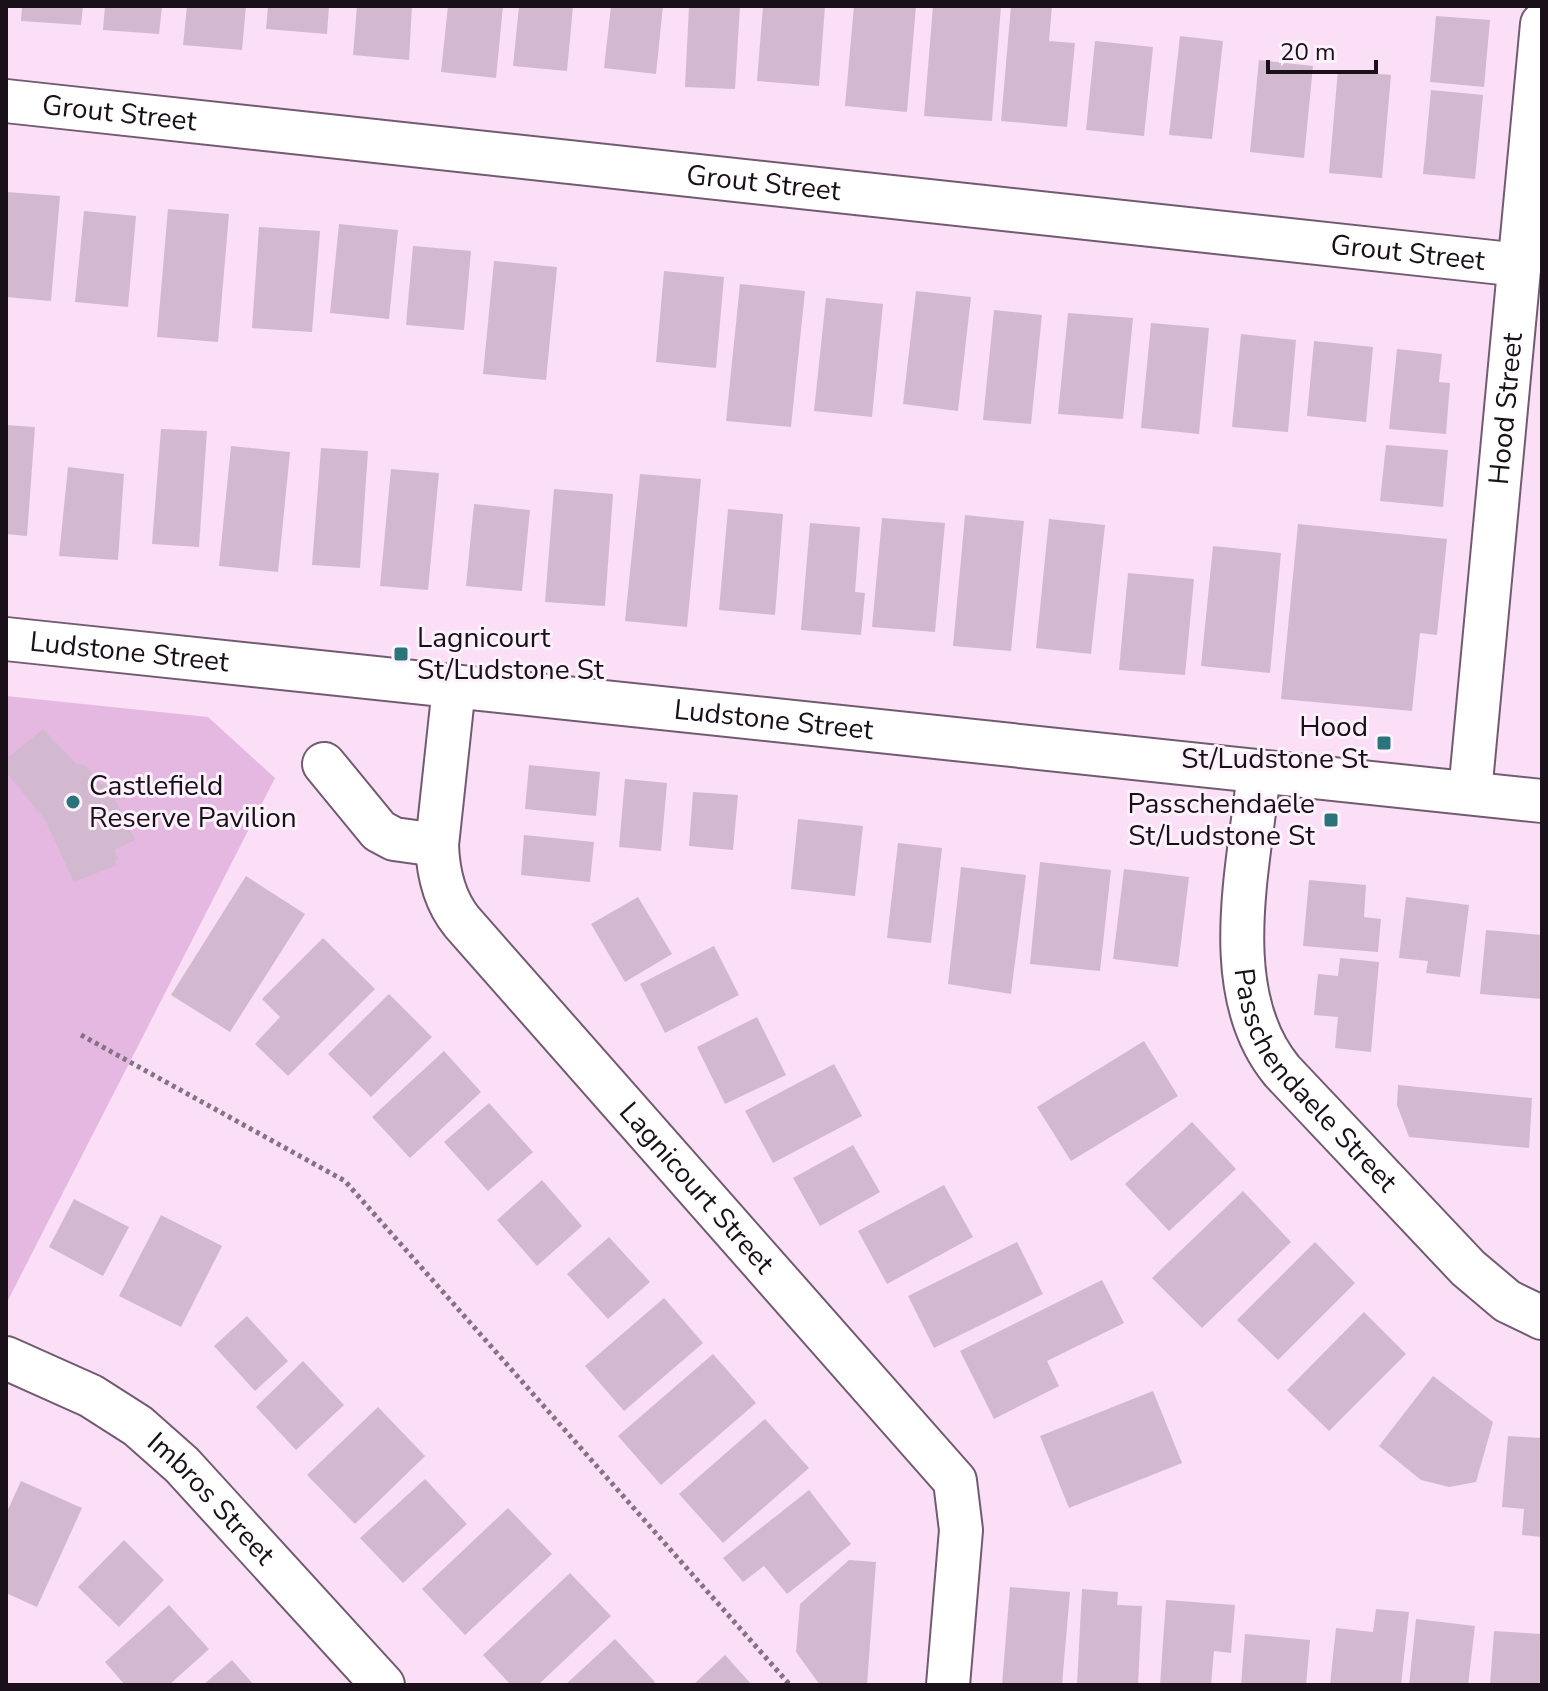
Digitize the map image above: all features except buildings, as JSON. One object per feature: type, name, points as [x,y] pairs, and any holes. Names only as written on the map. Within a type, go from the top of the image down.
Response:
[{"type":"street","name":"Hood Street","points":[[1470,793],[1542,24]]},
{"type":"street","name":"Grout Street","points":[[6,101],[1520,265]]},
{"type":"street","name":"Ludstone Street","points":[[6,639],[1542,801]]},
{"type":"street","name":"Lagnicourt Street","points":[[454,687],[437,845],[439,868],[448,901],[462,922],[955,1481],[961,1530],[948,1685]]},
{"type":"street","points":[[324,764],[379,831],[394,839],[437,845]]},
{"type":"street","name":"Passchendaele Street","points":[[1259,771],[1241,956],[1264,1045],[1282,1071],[1468,1268],[1507,1301],[1542,1318]]},
{"type":"street","name":"Imbros Street","points":[[6,1358],[91,1396],[138,1426],[171,1455],[383,1685]]},
{"type":"path","points":[[81,1035],[345,1181],[790,1685]]},
{"type":"shaded area","points":[[6,696],[208,717],[275,778],[6,1304]]},
{"type":"place","name":"Lagnicourt St/Ludstone St","points":[[401,654]]},
{"type":"place","name":"Hood St/Ludstone St","points":[[1384,743]]},
{"type":"place","name":"Castlefield Reserve Pavilion","points":[[73,802]]},
{"type":"place","name":"Passchendaele St/Ludstone St","points":[[1331,820]]}]
